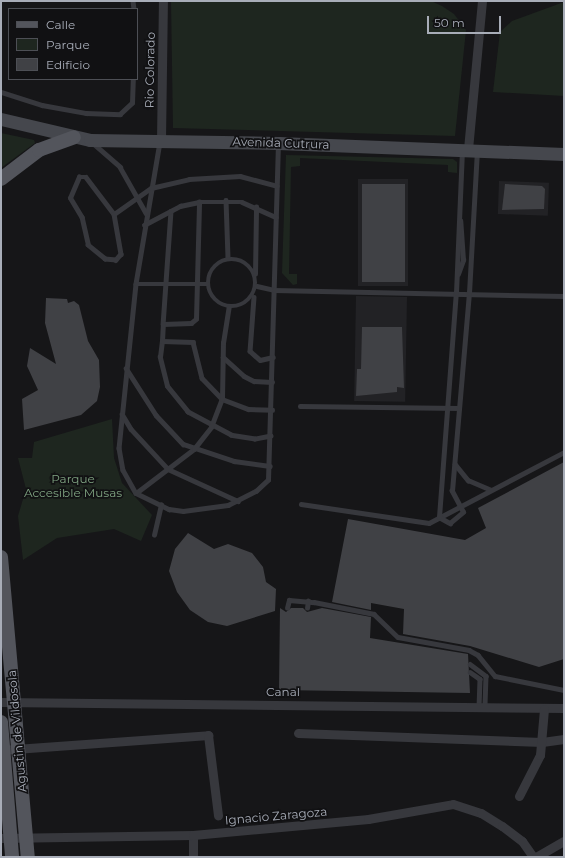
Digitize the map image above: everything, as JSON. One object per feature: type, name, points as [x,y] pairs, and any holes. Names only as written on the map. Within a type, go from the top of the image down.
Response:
[{"type":"main road","points":[[1,179],[39,150],[74,137]]},
{"type":"main road","name":"Agustin de Vildosola","points":[[1,557],[16,703],[28,857]]},
{"type":"main road","name":"Agustin de Vildosola","points":[[1,722],[6,838],[12,857]]},
{"type":"street","name":"Rio Colorado","points":[[161,140],[162,1]]},
{"type":"street","points":[[469,149],[482,1]]},
{"type":"street","name":"Avenida Cutrura","points":[[1,119],[90,140],[278,143],[469,149],[564,154]]},
{"type":"street","name":"Canal","points":[[1,702],[564,708]]},
{"type":"street","points":[[519,796],[535,767],[542,742],[544,708]]},
{"type":"street","points":[[298,733],[542,742],[564,739]]},
{"type":"street","points":[[2,750],[19,747],[208,735],[218,814]]},
{"type":"street","name":"Ignacio Zaragoza","points":[[6,838],[193,835],[368,819],[452,804],[481,813],[502,826],[522,841],[533,857]]},
{"type":"street","points":[[193,835],[193,857]]},
{"type":"street","points":[[536,857],[564,841]]},
{"type":"lane","points":[[1,92],[50,106],[120,114],[132,103],[133,80]]},
{"type":"lane","points":[[90,140],[114,159],[146,213]]},
{"type":"lane","points":[[161,140],[146,213],[136,284],[126,367],[120,461],[136,493],[161,506],[200,511],[238,501],[265,484],[270,466],[278,143]]},
{"type":"lane","points":[[438,518],[456,293],[459,217],[469,149]]},
{"type":"lane","points":[[438,518],[446,523],[454,522],[462,515],[462,505],[452,491],[469,293],[469,149]]},
{"type":"lane","points":[[114,214],[151,188],[189,178],[226,176],[277,186]]},
{"type":"lane","points":[[79,177],[86,177],[114,214],[121,254],[111,261],[88,245],[83,222],[70,198],[79,177]]},
{"type":"lane","points":[[144,225],[171,211],[199,202],[226,200],[256,207],[276,217]]},
{"type":"lane","points":[[226,200],[228,258]]},
{"type":"lane","points":[[163,324],[194,322],[199,202]]},
{"type":"lane","points":[[256,207],[255,274],[257,286],[254,297],[250,351],[260,360],[273,357]]},
{"type":"lane","points":[[171,211],[160,357],[167,386],[188,412],[211,427],[242,438],[271,436]]},
{"type":"lane","points":[[254,297],[245,304],[229,307],[215,301],[208,284],[212,268],[228,258],[242,260],[255,274]]},
{"type":"lane","points":[[136,284],[208,284]]},
{"type":"lane","points":[[257,286],[274,290],[564,296]]},
{"type":"lane","points":[[136,493],[194,449],[211,427],[222,399],[223,357],[229,307]]},
{"type":"lane","points":[[162,341],[193,342],[202,378],[222,399],[248,409],[272,410]]},
{"type":"lane","points":[[223,357],[244,376],[254,381],[272,382]]},
{"type":"lane","points":[[126,367],[156,415],[183,444],[194,449],[234,461],[270,466]]},
{"type":"lane","points":[[300,406],[459,408]]},
{"type":"lane","points":[[122,414],[131,429],[168,469],[238,501]]},
{"type":"lane","points":[[301,504],[420,524],[438,518],[564,452]]},
{"type":"lane","points":[[454,464],[468,480],[491,490]]},
{"type":"lane","points":[[154,534],[161,506]]},
{"type":"lane","points":[[287,608],[289,600],[308,601],[335,608],[374,614],[398,637],[474,653],[495,676],[564,690]]},
{"type":"lane","points":[[307,608],[308,601]]},
{"type":"lane","points":[[470,664],[486,676],[482,708]]},
{"type":"lane","points":[[470,672],[481,683],[482,708]]},
{"type":"shaded area","points":[[358,179],[408,179],[408,286],[358,286]]},
{"type":"shaded area","points":[[499,181],[549,183],[548,216],[498,214]]},
{"type":"shaded area","points":[[356,296],[407,297],[405,402],[354,401]]},
{"type":"green space","points":[[171,1],[431,1],[442,6],[454,14],[466,30],[455,136],[173,128]]},
{"type":"green space","points":[[564,2],[564,96],[493,92],[500,32],[512,21]]},
{"type":"green space","points":[[1,133],[34,140],[35,143],[1,168]]},
{"type":"green space","points":[[286,155],[453,159],[457,162],[457,173],[448,172],[448,165],[300,158],[300,166],[291,167],[289,274],[297,274],[297,284],[293,285],[282,273]]},
{"type":"green space","name":"Parque Accesible Musas","points":[[112,419],[114,458],[122,483],[152,515],[141,541],[114,529],[57,538],[23,560],[18,516],[26,489],[18,458],[32,458],[34,442]]},
{"type":"building","points":[[362,184],[405,184],[405,282],[362,282]]},
{"type":"building","points":[[505,184],[542,186],[545,189],[544,209],[502,210]]},
{"type":"building","points":[[46,298],[67,299],[68,303],[74,301],[79,305],[88,341],[99,360],[100,387],[97,401],[81,415],[24,430],[22,399],[38,390],[27,366],[30,348],[56,364],[45,323]]},
{"type":"building","points":[[362,327],[402,327],[404,388],[397,387],[397,392],[356,396],[357,369],[361,369]]},
{"type":"building","points":[[564,462],[564,659],[539,667],[470,646],[403,634],[404,609],[371,603],[371,610],[332,602],[348,519],[465,540],[486,528],[478,508]]},
{"type":"building","points":[[188,533],[214,549],[228,544],[252,553],[263,567],[266,582],[276,589],[275,611],[227,626],[208,622],[190,610],[177,592],[169,571],[175,549]]},
{"type":"building","points":[[280,608],[286,612],[291,608],[303,608],[307,612],[322,608],[371,617],[370,638],[468,654],[470,693],[279,690]]}]
